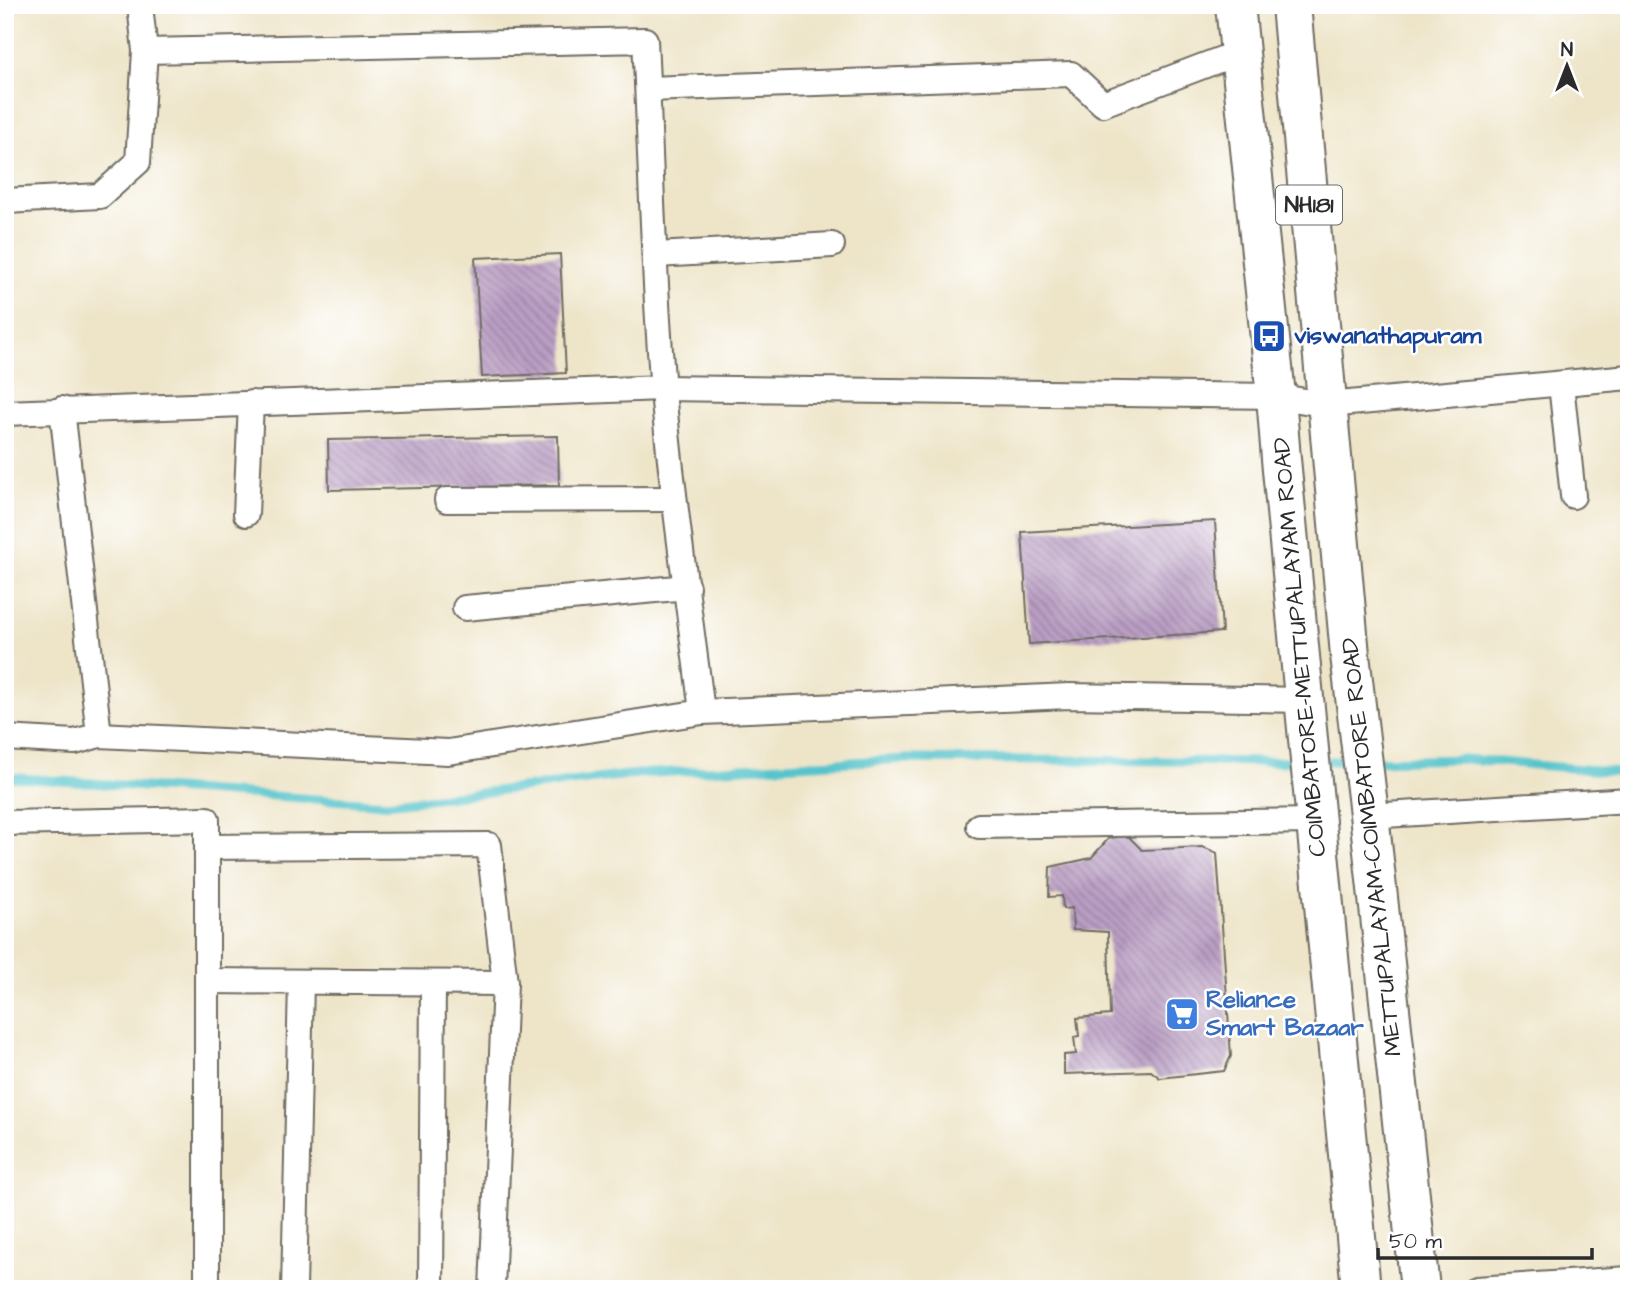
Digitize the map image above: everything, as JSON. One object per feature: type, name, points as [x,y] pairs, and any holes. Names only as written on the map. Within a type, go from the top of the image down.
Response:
[{"type":"highway","name":"COIMBATORE-METTUPALAYAM ROAD","points":[[1235,5],[1276,396],[1361,1289]]},
{"type":"highway","name":"METTUPALAYAM-COIMBATORE ROAD","points":[[1290,5],[1355,699],[1420,1289]]},
{"type":"street","points":[[5,201],[100,196],[138,162],[145,51],[140,5]]},
{"type":"street","points":[[145,51],[645,40],[662,388],[673,499],[702,712]]},
{"type":"street","points":[[648,89],[1072,74],[1103,104],[1240,52]]},
{"type":"street","points":[[656,255],[832,245]]},
{"type":"street","points":[[5,413],[662,388],[1276,396],[1328,405],[1629,377]]},
{"type":"street","points":[[1561,383],[1573,496]]},
{"type":"street","points":[[246,514],[251,403]]},
{"type":"street","points":[[62,409],[99,735]]},
{"type":"street","points":[[447,500],[673,499]]},
{"type":"street","points":[[465,608],[687,587]]},
{"type":"street","points":[[5,738],[75,742],[99,735],[448,752],[702,712],[1069,696],[1304,701]]},
{"type":"street","points":[[1369,815],[1629,800]]},
{"type":"street","points":[[979,826],[1315,809]]},
{"type":"street","points":[[5,823],[207,819],[207,1289]]},
{"type":"street","points":[[207,847],[489,845],[505,984],[492,1289]]},
{"type":"street","points":[[207,981],[505,984]]},
{"type":"street","points":[[294,1289],[301,982]]},
{"type":"street","points":[[431,1289],[433,983]]},
{"type":"street","points":[[1476,1289],[1629,1279]]},
{"type":"building","points":[[560,254],[566,373],[482,377],[475,258]]},
{"type":"building","points":[[558,436],[559,485],[329,490],[328,440]]},
{"type":"building","points":[[1215,521],[1222,632],[1029,644],[1022,532]]},
{"type":"building","points":[[1128,836],[1142,850],[1203,847],[1217,853],[1231,1056],[1224,1071],[1160,1078],[1151,1071],[1064,1074],[1064,1055],[1076,1054],[1074,1037],[1079,1036],[1077,1018],[1110,1015],[1108,932],[1073,930],[1072,908],[1063,909],[1062,896],[1049,897],[1050,867],[1091,858],[1109,838]]},
{"type":"waterway","points":[[5,777],[386,804],[637,774],[906,759],[1302,762]]},
{"type":"waterway","points":[[1372,761],[1465,759],[1629,773]]},
{"type":"waterway","points":[[1320,761],[1355,761]]},
{"type":"place","name":"viswanathapuram","points":[[1269,336]]},
{"type":"place","name":"Reliance Smart Bazaar","points":[[1182,1014]]}]
